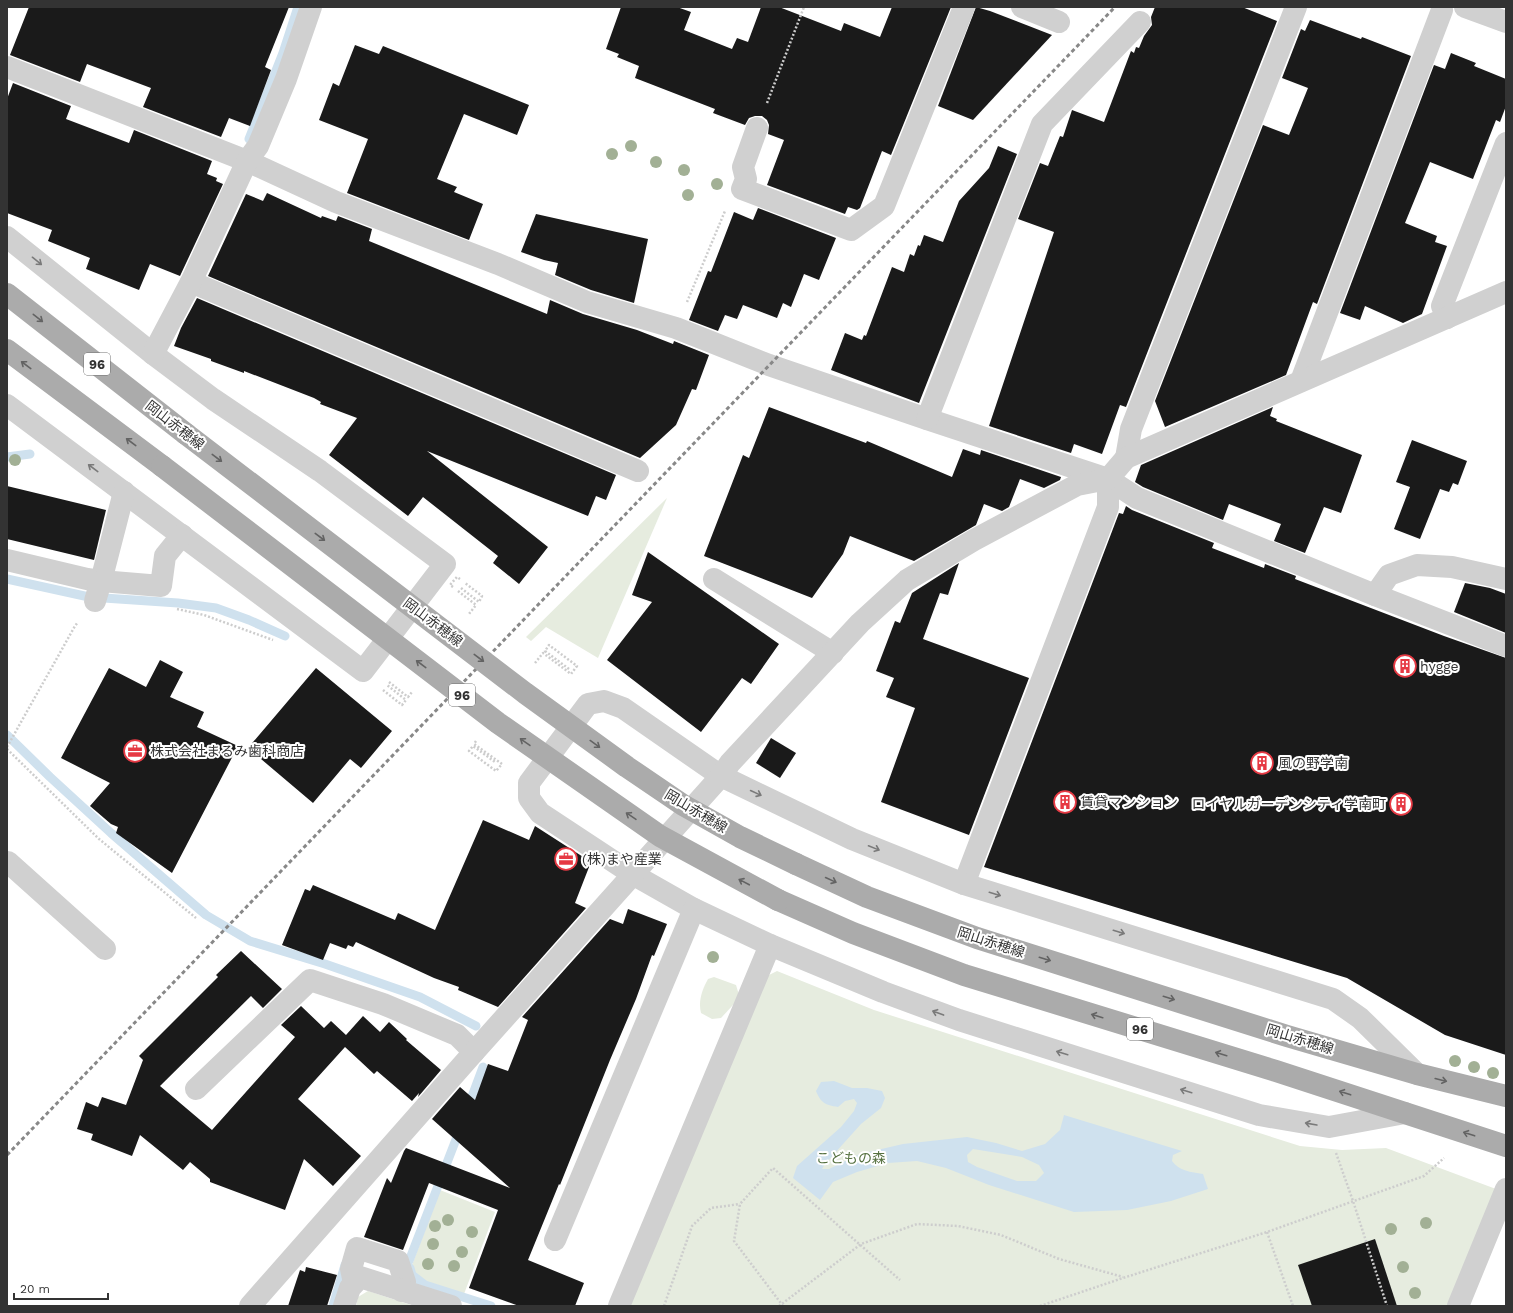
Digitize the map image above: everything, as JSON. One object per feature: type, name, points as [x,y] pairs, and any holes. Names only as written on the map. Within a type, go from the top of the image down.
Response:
[{"type":"main road","name":"岡山赤穂線","points":[[7,294],[186,434],[525,693],[683,805],[740,837],[867,897],[977,938],[1287,1036],[1417,1074],[1506,1096]]},
{"type":"main road","name":"96","points":[[7,350],[162,466],[498,723],[660,836],[778,900],[853,933],[964,975],[1276,1071],[1506,1146]]},
{"type":"street","points":[[153,354],[191,282],[248,161],[258,146],[286,79],[311,7]]},
{"type":"street","points":[[757,128],[743,167],[746,179],[742,189],[851,230],[884,206],[964,7]]},
{"type":"street","points":[[1022,7],[1059,22]]},
{"type":"street","points":[[1126,458],[1131,429],[1296,7]]},
{"type":"street","points":[[1465,7],[1506,22]]},
{"type":"street","points":[[1301,382],[1442,10]]},
{"type":"street","points":[[927,419],[1042,124],[1140,22]]},
{"type":"street","points":[[7,67],[248,161],[336,202],[498,264],[587,302],[676,328],[769,365],[1108,479],[1137,498],[1375,595],[1506,646]]},
{"type":"street","points":[[1447,318],[1442,306],[1506,143]]},
{"type":"street","points":[[7,237],[153,354],[213,399],[320,471],[445,564],[363,671],[7,405]]},
{"type":"street","points":[[191,282],[638,471]]},
{"type":"street","points":[[250,1306],[474,1052],[634,875],[721,776],[730,763],[860,623],[907,580],[974,540],[1077,485],[1108,479],[1126,458],[1506,292]]},
{"type":"street","points":[[964,884],[1108,508],[1108,479]]},
{"type":"street","points":[[98,592],[124,492]]},
{"type":"street","points":[[98,592],[162,586],[165,556],[182,535]]},
{"type":"street","points":[[7,560],[88,579],[98,592]]},
{"type":"street","points":[[1375,595],[1389,575],[1417,565],[1452,568],[1506,579]]},
{"type":"street","points":[[714,579],[833,653]]},
{"type":"street","points":[[1405,1113],[1329,1127],[1259,1114],[959,1020],[883,992],[770,945],[694,909],[634,875],[540,813],[529,798],[529,783],[588,704],[604,701],[623,708],[721,776],[852,839],[964,884],[1333,999],[1360,1018],[1417,1074]]},
{"type":"street","points":[[7,863],[105,949]]},
{"type":"street","points":[[555,1240],[694,909]]},
{"type":"street","points":[[619,1306],[770,945]]},
{"type":"street","points":[[196,1089],[310,980],[383,1004],[457,1035],[474,1052]]},
{"type":"street","points":[[1458,1306],[1506,1189]]},
{"type":"street","points":[[354,1283],[351,1269],[357,1248],[398,1261],[405,1282],[402,1291]]},
{"type":"street","points":[[344,1306],[350,1288],[360,1277],[451,1306]]},
{"type":"path","points":[[757,128],[804,7]]},
{"type":"path","points":[[676,328],[731,197],[742,189]]},
{"type":"path","points":[[460,588],[478,602],[482,596],[457,576],[450,585],[476,605],[469,614]]},
{"type":"path","points":[[98,592],[94,607],[75,626],[7,748],[99,839],[196,918]]},
{"type":"path","points":[[174,608],[204,615],[279,642]]},
{"type":"path","points":[[535,663],[543,653],[571,674],[577,666],[549,645],[545,651],[569,669]]},
{"type":"path","points":[[384,678],[408,697],[414,689]]},
{"type":"path","points":[[378,686],[402,705],[406,700],[382,681]]},
{"type":"path","points":[[478,746],[502,764],[496,771],[469,751],[473,746],[495,762]]},
{"type":"path","points":[[1335,1151],[1387,1306]]},
{"type":"path","points":[[1040,1306],[1267,1232],[1424,1176],[1444,1158]]},
{"type":"path","points":[[900,1280],[861,1244],[773,1168],[740,1204],[734,1241],[781,1305],[861,1244],[917,1224],[958,1226],[1001,1234],[1059,1259],[1123,1278]]},
{"type":"path","points":[[664,1306],[692,1226],[711,1208],[740,1204]]},
{"type":"path","points":[[1267,1232],[1293,1306]]},
{"type":"green space","points":[[667,498],[598,658],[546,627],[531,641],[526,637]]},
{"type":"green space","name":"こどもの森","points":[[777,971],[874,1010],[1300,1146],[1342,1150],[1386,1148],[1496,1189],[1447,1306],[630,1306],[765,977]]},
{"type":"green space","points":[[714,977],[736,985],[739,995],[733,1005],[721,1018],[712,1019],[701,1013],[700,1004],[702,991],[708,979]]},
{"type":"green space","points":[[440,1190],[495,1212],[464,1294],[426,1282],[414,1273],[412,1265]]},
{"type":"green space","points":[[368,1291],[414,1306],[356,1306],[358,1297]]},
{"type":"water","points":[[834,1081],[852,1088],[867,1088],[882,1091],[885,1098],[881,1108],[861,1124],[822,1169],[829,1169],[860,1154],[903,1144],[967,1137],[996,1143],[1022,1151],[1045,1144],[1060,1130],[1064,1115],[1182,1151],[1173,1155],[1172,1161],[1182,1169],[1203,1174],[1208,1189],[1171,1201],[1127,1210],[1074,1212],[989,1185],[946,1168],[917,1161],[888,1163],[857,1172],[833,1182],[820,1200],[793,1178],[797,1166],[841,1127],[854,1111],[857,1103],[854,1099],[845,1101],[838,1107],[824,1103],[816,1091],[821,1082]],"holes":[[[973,1149],[1022,1157],[1039,1165],[1044,1173],[1036,1181],[1017,1181],[977,1167],[968,1162],[967,1155]]]},
{"type":"building","points":[[29,7],[289,7],[265,67],[271,70],[250,126],[229,118],[221,137],[143,107],[151,88],[87,64],[80,82],[10,55]]},
{"type":"building","points":[[621,7],[677,7],[691,12],[684,30],[732,49],[737,38],[748,42],[761,7],[779,7],[841,31],[844,23],[880,37],[892,7],[951,7],[891,155],[882,151],[860,208],[857,210],[848,207],[845,214],[767,185],[784,140],[768,134],[769,125],[767,120],[762,116],[749,118],[745,125],[713,113],[715,109],[635,78],[639,66],[617,57],[619,54],[606,49]]},
{"type":"building","points":[[976,7],[1052,35],[973,120],[938,106]]},
{"type":"building","points":[[1155,7],[1242,7],[1277,21],[1126,407],[1120,405],[1102,454],[1074,444],[1071,453],[989,426],[1054,232],[1018,219],[1040,163],[1048,166],[1060,136],[1063,137],[1072,110],[1104,122],[1131,51],[1134,53],[1136,47],[1139,48],[1144,36],[1152,25],[1151,17]]},
{"type":"building","points":[[1310,20],[1361,39],[1362,37],[1411,56],[1317,304],[1313,302],[1286,375],[1165,427],[1155,401],[1263,125],[1289,135],[1308,88],[1282,78],[1301,29],[1305,31]]},
{"type":"building","points":[[355,45],[379,54],[383,46],[529,105],[517,135],[464,114],[437,179],[457,187],[454,192],[483,204],[469,240],[347,193],[368,139],[319,120],[333,83],[339,86]]},
{"type":"building","points":[[1451,53],[1476,63],[1474,66],[1506,79],[1506,106],[1500,122],[1496,120],[1473,179],[1430,162],[1405,223],[1437,236],[1435,242],[1447,246],[1422,314],[1403,323],[1365,306],[1360,320],[1340,313],[1434,65],[1445,69]]},
{"type":"building","points":[[13,83],[71,106],[66,119],[129,143],[134,130],[212,161],[207,174],[217,178],[216,181],[223,184],[180,276],[150,264],[139,290],[86,269],[90,258],[48,241],[52,230],[7,213],[7,99]]},
{"type":"building","points":[[998,146],[1017,154],[919,403],[831,370],[845,333],[862,340],[864,335],[866,336],[892,267],[904,272],[910,254],[914,256],[924,235],[943,242],[959,201],[989,168]]},
{"type":"building","points":[[267,193],[321,218],[322,216],[336,221],[338,216],[372,229],[369,241],[547,314],[550,300],[583,314],[637,330],[673,344],[674,341],[709,355],[696,390],[692,389],[676,425],[640,458],[208,276],[246,194],[263,201]]},
{"type":"building","points":[[758,208],[836,238],[819,280],[804,274],[791,307],[783,303],[777,318],[743,305],[737,319],[725,315],[718,331],[689,320],[708,271],[711,272],[734,212],[753,220]]},
{"type":"building","points":[[536,214],[648,239],[634,303],[591,290],[555,275],[558,263],[521,252]]},
{"type":"building","points":[[197,298],[616,475],[606,500],[596,496],[588,516],[427,451],[548,547],[519,584],[493,563],[498,556],[423,497],[408,516],[329,455],[357,418],[320,404],[321,402],[314,398],[174,346],[181,328]]},
{"type":"building","points":[[769,407],[866,443],[867,441],[952,477],[963,449],[980,455],[981,450],[1061,477],[1060,480],[1044,488],[1020,479],[1009,507],[1002,511],[984,504],[976,525],[914,561],[850,536],[843,554],[812,598],[704,556],[743,455],[749,458]]},
{"type":"building","points":[[1273,407],[1270,416],[1277,419],[1276,421],[1362,455],[1341,513],[1324,507],[1305,553],[1274,541],[1281,524],[1229,504],[1223,520],[1143,487],[1135,482],[1141,465]]},
{"type":"building","points":[[1412,440],[1467,461],[1458,485],[1453,483],[1449,492],[1440,489],[1420,539],[1394,529],[1410,487],[1396,482]]},
{"type":"building","points":[[7,486],[106,510],[94,560],[7,539]]},
{"type":"building","name":"風の野学南","points":[[1126,506],[1132,510],[1214,543],[1212,548],[1264,568],[1265,564],[1296,576],[1295,579],[1506,658],[1506,1055],[1445,1035],[1347,978],[984,867],[1119,513],[1123,514]]},
{"type":"building","points":[[648,552],[779,644],[751,684],[742,678],[701,732],[607,660],[652,602],[632,595]]},
{"type":"building","points":[[959,563],[948,595],[940,593],[923,639],[1029,678],[969,835],[881,802],[915,708],[886,697],[894,678],[876,671],[895,621],[900,623],[912,593]]},
{"type":"building","points":[[1465,583],[1490,588],[1506,594],[1506,633],[1454,612]]},
{"type":"building","points":[[160,660],[183,672],[170,697],[204,712],[197,727],[238,746],[172,873],[116,833],[118,827],[111,824],[90,806],[110,783],[61,758],[109,668],[146,687]]},
{"type":"building","points":[[316,668],[392,731],[361,768],[350,759],[313,803],[248,748]]},
{"type":"building","points":[[771,738],[796,753],[780,778],[756,763]]},
{"type":"building","points":[[483,820],[529,840],[535,826],[591,862],[575,903],[586,908],[498,1007],[458,990],[459,987],[434,978],[356,942],[353,947],[348,945],[346,949],[330,943],[323,960],[282,945],[305,889],[310,891],[313,885],[395,920],[398,913],[435,930]]},
{"type":"building","points":[[628,909],[667,924],[654,956],[652,955],[636,999],[528,1260],[584,1283],[575,1306],[519,1306],[469,1288],[498,1210],[429,1183],[403,1250],[364,1237],[387,1178],[391,1183],[406,1148],[510,1188],[432,1119],[460,1087],[475,1100],[488,1064],[508,1071],[528,1020],[522,1017],[610,919],[623,924]]},
{"type":"building","points":[[241,951],[282,989],[263,1008],[251,996],[160,1086],[212,1130],[295,1037],[281,1025],[301,1006],[324,1028],[331,1021],[346,1035],[363,1016],[380,1032],[389,1022],[407,1039],[406,1040],[441,1070],[418,1097],[419,1093],[412,1101],[377,1071],[374,1074],[345,1047],[298,1099],[361,1156],[333,1186],[304,1159],[285,1210],[210,1182],[210,1179],[190,1162],[183,1170],[140,1135],[132,1156],[91,1140],[93,1134],[77,1129],[86,1102],[98,1107],[102,1097],[126,1105],[143,1060],[139,1056],[218,977],[216,975]]},
{"type":"building","points":[[1375,1239],[1397,1306],[1312,1306],[1298,1265]]},
{"type":"building","points":[[306,1267],[337,1275],[327,1306],[288,1306],[300,1270],[305,1272]]},
{"type":"waterway","points":[[249,139],[283,53],[298,7]]},
{"type":"waterway","points":[[7,457],[30,454]]},
{"type":"waterway","points":[[7,579],[89,597],[178,603],[216,608],[249,620],[285,636]]},
{"type":"waterway","points":[[7,735],[111,833],[206,915],[250,941],[325,964],[420,997],[476,1026]]},
{"type":"waterway","points":[[468,1107],[483,1067]]},
{"type":"waterway","points":[[398,1257],[409,1261],[460,1129]]},
{"type":"waterway","points":[[333,1306],[345,1265]]},
{"type":"waterway","points":[[410,1268],[412,1275],[425,1285],[491,1306]]},
{"type":"railway","points":[[7,1155],[1115,7]]},
{"type":"place","name":"hygge","points":[[1405,666]]},
{"type":"place","name":"株式会社まるみ歯科商店","points":[[135,751]]},
{"type":"place","name":"風の野学南","points":[[1262,763]]},
{"type":"place","name":"賃貸マンション","points":[[1065,802]]},
{"type":"place","name":"ロイヤルガーデンシティ学南町","points":[[1401,804]]},
{"type":"place","name":"(株)まや産業","points":[[566,859]]}]
